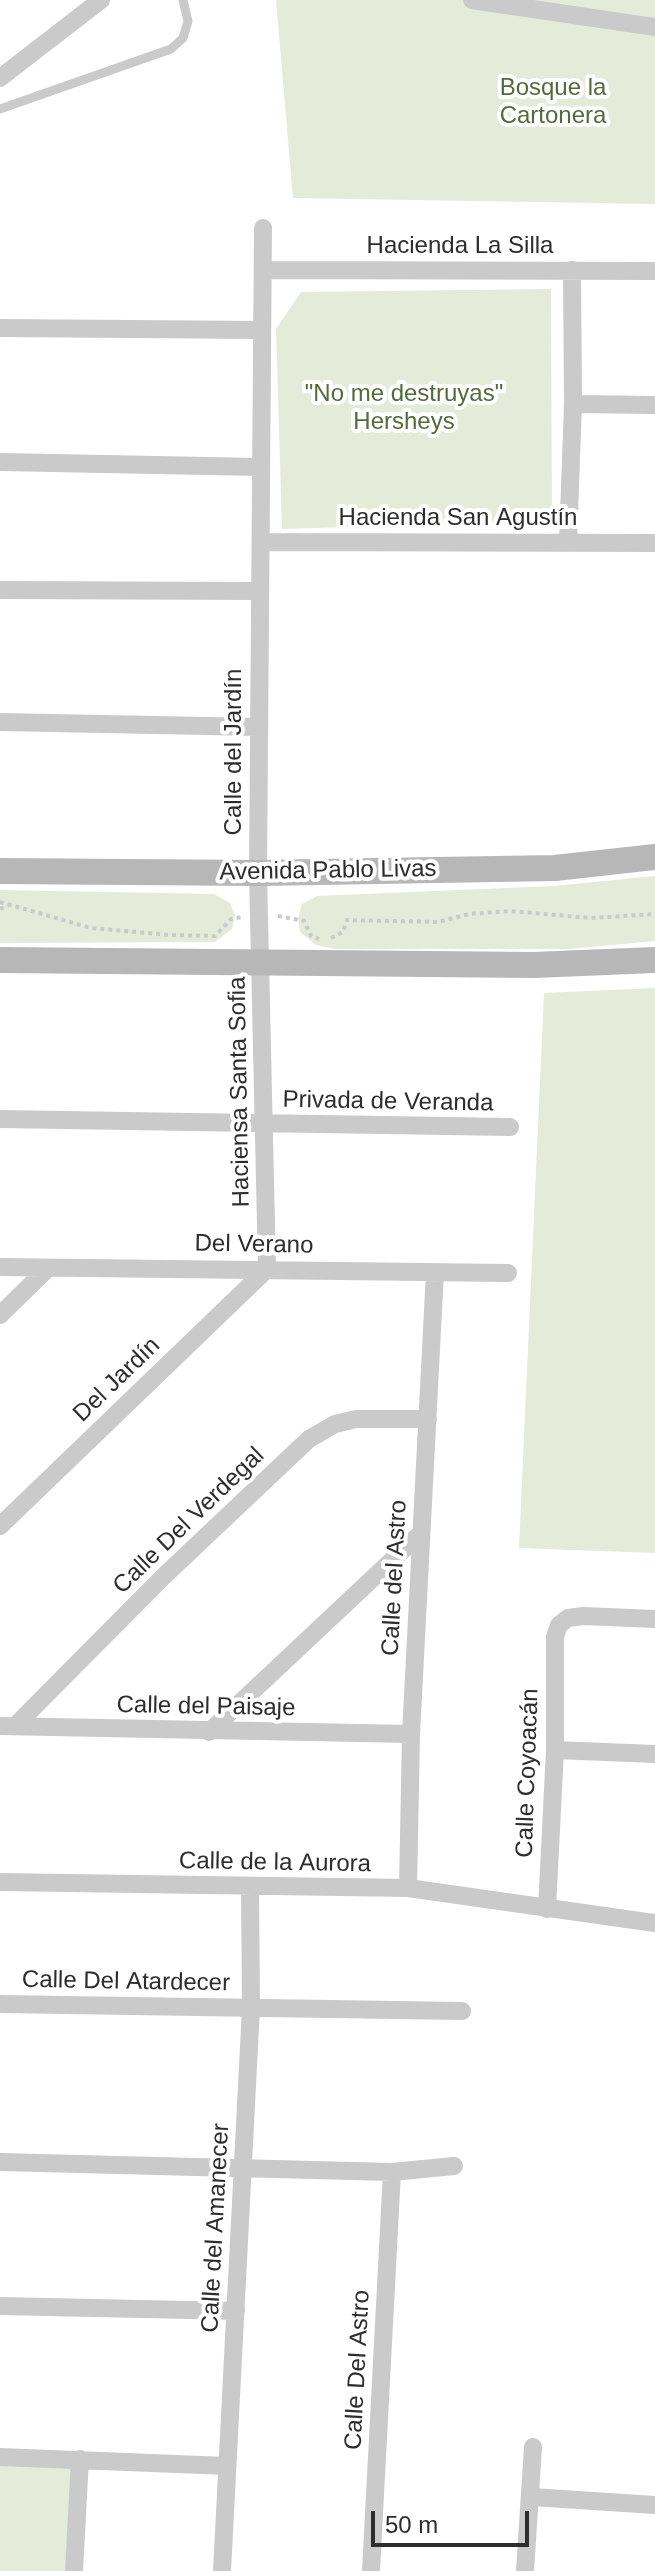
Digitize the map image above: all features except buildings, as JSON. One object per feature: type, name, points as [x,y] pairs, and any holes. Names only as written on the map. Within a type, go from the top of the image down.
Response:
[{"type":"main road","name":"Avenida Pablo Livas","points":[[0,871],[258,873],[555,868],[655,857]]},
{"type":"main road","points":[[0,960],[534,965],[655,960]]},
{"type":"street","points":[[0,78],[101,0]]},
{"type":"street","points":[[472,0],[655,27]]},
{"type":"street","name":"Calle del Jardín","points":[[260,962],[258,727],[260,330],[265,270],[263,228]]},
{"type":"street","name":"Hacienda La Silla","points":[[265,270],[655,271]]},
{"type":"street","points":[[568,542],[573,404],[572,270]]},
{"type":"street","points":[[0,328],[260,330]]},
{"type":"street","points":[[573,404],[655,405]]},
{"type":"street","points":[[0,462],[260,467]]},
{"type":"street","name":"Hacienda San Agustín","points":[[261,542],[655,543]]},
{"type":"street","points":[[0,590],[259,591]]},
{"type":"street","points":[[0,722],[258,727]]},
{"type":"street","name":"Haciensa Santa Sofia","points":[[260,962],[267,1269]]},
{"type":"street","name":"Privada de Veranda","points":[[0,1119],[510,1127]]},
{"type":"street","name":"Del Verano","points":[[0,1267],[508,1273]]},
{"type":"street","points":[[0,1315],[48,1268]]},
{"type":"street","name":"Del Jardín","points":[[0,1526],[267,1269]]},
{"type":"street","name":"Calle del Astro","points":[[408,1888],[411,1734],[435,1272]]},
{"type":"street","name":"Calle Del Verdegal","points":[[8,1726],[309,1439],[335,1424],[356,1419],[428,1419]]},
{"type":"street","points":[[209,1732],[421,1533]]},
{"type":"street","name":"Calle Coyoacán","points":[[547,1909],[555,1750],[555,1637],[559,1625],[568,1618],[655,1619]]},
{"type":"street","name":"Calle del Paisaje","points":[[8,1726],[411,1734]]},
{"type":"street","points":[[555,1750],[655,1754]]},
{"type":"street","name":"Calle de la Aurora","points":[[0,1882],[408,1888],[655,1923]]},
{"type":"street","name":"Calle del Amanecer","points":[[222,2571],[251,2008],[250,1888]]},
{"type":"street","name":"Calle Del Atardecer","points":[[0,2004],[462,2011]]},
{"type":"street","points":[[0,2162],[392,2172],[454,2166]]},
{"type":"street","name":"Calle Del Astro","points":[[371,2571],[392,2172]]},
{"type":"street","points":[[0,2306],[236,2311]]},
{"type":"street","points":[[525,2571],[533,2447]]},
{"type":"street","points":[[0,2457],[227,2466]]},
{"type":"street","points":[[74,2571],[80,2459]]},
{"type":"street","points":[[532,2497],[655,2505]]},
{"type":"lane","points":[[0,109],[171,49],[183,38],[188,21],[183,0]]},
{"type":"path","points":[[0,902],[91,928],[169,935],[215,936],[231,919],[261,913],[304,921],[311,936],[326,941],[343,932],[347,920],[438,922],[469,914],[510,911],[591,918],[655,914]]},
{"type":"path","points":[[0,909],[12,904]]},
{"type":"green space","name":"Bosque la Cartonera","points":[[276,0],[655,0],[655,204],[293,198]]},
{"type":"green space","name":"\"No me destruyas\" Hersheys","points":[[551,289],[552,521],[282,529],[276,329],[301,292]]},
{"type":"green space","points":[[655,876],[655,941],[568,949],[335,949],[316,945],[300,932],[298,918],[302,904],[317,896],[554,886]]},
{"type":"green space","points":[[0,890],[214,894],[230,903],[235,916],[232,929],[215,942],[0,943]]},
{"type":"green space","points":[[655,988],[655,1553],[519,1548],[544,993]]},
{"type":"green space","points":[[0,2457],[80,2459],[74,2566],[64,2571],[0,2571]]}]
